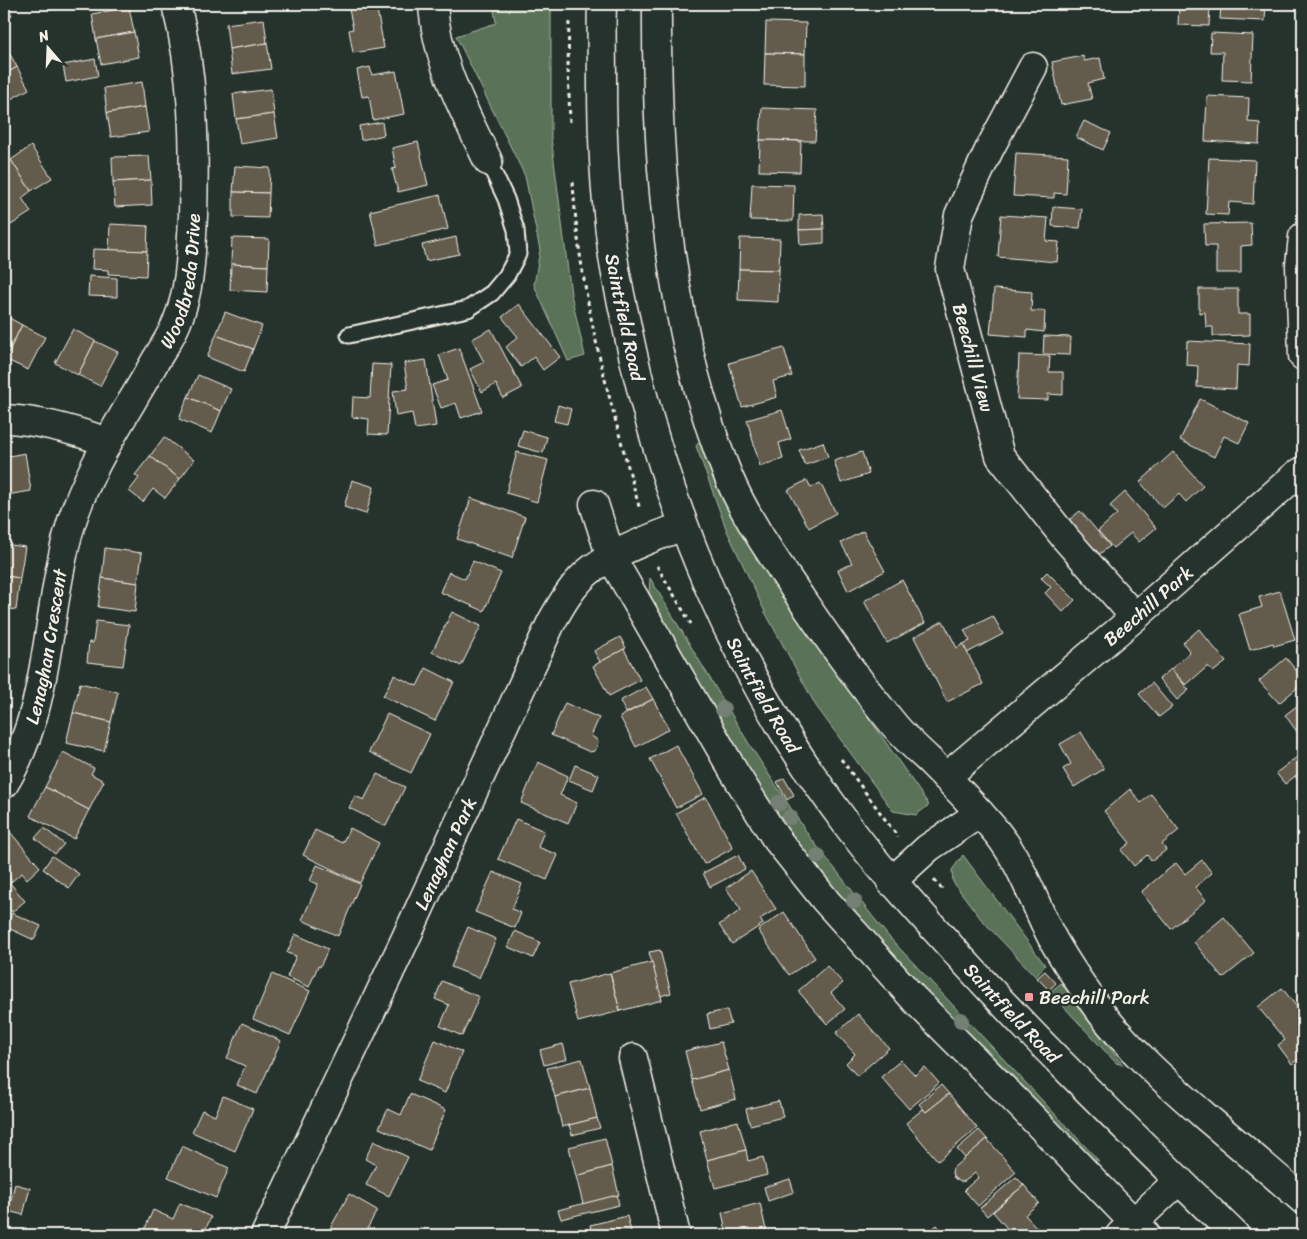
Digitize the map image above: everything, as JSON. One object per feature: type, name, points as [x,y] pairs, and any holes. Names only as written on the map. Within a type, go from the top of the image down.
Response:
[{"type":"main road","name":"Woodbreda Drive","points":[[68,534],[80,497],[107,442],[177,323],[187,289],[192,244],[194,186],[192,91],[182,27],[176,4]]},
{"type":"main road","points":[[433,4],[434,26],[455,93],[488,162]]},
{"type":"main road","name":"Saintfield Road","points":[[602,4],[602,118],[612,251],[637,377],[660,459],[683,526],[714,600],[750,671],[794,748],[846,824],[891,882],[1042,1045],[1235,1235]]},
{"type":"main road","points":[[656,4],[657,93],[661,173],[672,258],[686,338],[704,407],[730,480],[754,526],[786,577],[840,653],[898,729],[946,777],[999,835],[1016,859],[1051,936],[1072,972],[1106,1017],[1158,1076],[1303,1200]]},
{"type":"main road","name":"Beechill View","points":[[1032,67],[989,150],[959,215],[950,269],[1000,456],[1066,539],[1135,616]]},
{"type":"main road","points":[[1303,237],[1300,264],[1303,356]]},
{"type":"main road","points":[[4,419],[28,420],[80,432],[107,442]]},
{"type":"main road","name":"Beechill Park","points":[[946,777],[1303,471]]},
{"type":"main road","points":[[594,504],[611,557],[734,772],[775,837],[826,901],[915,1000],[1022,1107],[1133,1231],[1179,1180]]},
{"type":"main road","name":"Lenaghan Park","points":[[265,1235],[404,942],[551,623],[564,600],[592,569],[611,557],[657,535],[683,526]]},
{"type":"main road","name":"Lenaghan Crescent","points":[[4,784],[25,738],[41,686],[68,534]]},
{"type":"main road","points":[[891,882],[928,848],[980,813]]},
{"type":"main road","points":[[633,1058],[676,1235]]},
{"type":"lane","points":[[349,335],[468,308],[492,293],[507,275],[518,254],[516,230],[506,199],[488,162]]},
{"type":"path","points":[[841,759],[888,825],[942,888]]},
{"type":"green space","points":[[493,4],[551,4],[551,137],[571,294],[585,356],[568,361],[534,285],[540,250],[525,176],[456,36],[496,23]]},
{"type":"green space","points":[[699,442],[724,499],[743,536],[929,805],[916,815],[893,811],[816,706],[765,612],[727,531],[696,446]]},
{"type":"green space","points":[[650,578],[751,747],[809,836],[889,937],[1099,1161],[1092,1158],[920,985],[839,895],[789,835],[744,768],[649,593]]},
{"type":"green space","points":[[963,855],[1045,965],[1036,977],[981,919],[953,882],[952,870]]},
{"type":"green space","points":[[1061,983],[1123,1065],[1116,1063],[1050,992]]},
{"type":"building","points":[[4,4],[6,4],[12,15],[4,20]]},
{"type":"building","points":[[48,4],[77,4],[50,10]]},
{"type":"building","points":[[376,4],[384,48],[353,53],[349,30],[353,29],[349,9]]},
{"type":"building","points":[[1179,4],[1210,5],[1209,26],[1178,25]]},
{"type":"building","points":[[1221,4],[1266,4],[1265,21],[1220,19]]},
{"type":"building","points":[[129,7],[134,32],[96,39],[92,14]]},
{"type":"building","points":[[264,19],[267,43],[229,49],[226,24]]},
{"type":"building","points":[[766,22],[806,23],[805,54],[765,53]]},
{"type":"building","points":[[134,32],[139,57],[101,64],[96,39]]},
{"type":"building","points":[[1211,33],[1253,35],[1251,81],[1222,80],[1223,52],[1210,52]]},
{"type":"building","points":[[267,43],[271,69],[232,74],[229,49]]},
{"type":"building","points":[[4,46],[17,67],[4,75]]},
{"type":"building","points":[[765,53],[805,54],[805,86],[764,85]]},
{"type":"building","points":[[1083,56],[1084,61],[1100,58],[1104,79],[1088,83],[1092,99],[1061,105],[1052,62]]},
{"type":"building","points":[[95,59],[98,76],[66,82],[63,65]]},
{"type":"building","points":[[17,67],[29,89],[4,103],[4,75]]},
{"type":"building","points":[[370,67],[372,75],[396,71],[404,114],[373,120],[369,96],[362,97],[357,70]]},
{"type":"building","points":[[142,82],[145,107],[107,113],[104,88]]},
{"type":"building","points":[[271,89],[274,114],[236,119],[233,94]]},
{"type":"building","points":[[1207,96],[1249,98],[1248,122],[1260,123],[1259,144],[1205,141]]},
{"type":"building","points":[[145,107],[149,132],[111,137],[107,113]]},
{"type":"building","points":[[762,108],[817,110],[815,141],[760,140]]},
{"type":"building","points":[[274,114],[278,138],[240,144],[236,119]]},
{"type":"building","points":[[1084,121],[1111,133],[1103,150],[1076,137]]},
{"type":"building","points":[[382,122],[384,135],[361,140],[359,126]]},
{"type":"building","points":[[760,140],[801,141],[800,172],[759,171]]},
{"type":"building","points":[[418,142],[428,185],[398,192],[392,169],[396,168],[392,148]]},
{"type":"building","points":[[31,146],[52,178],[31,191],[11,160]]},
{"type":"building","points":[[1016,153],[1068,156],[1066,194],[1054,193],[1054,198],[1013,196]]},
{"type":"building","points":[[149,156],[151,180],[113,182],[112,157]]},
{"type":"building","points":[[1209,158],[1255,160],[1253,204],[1229,202],[1228,215],[1206,214]]},
{"type":"building","points":[[11,160],[31,191],[22,198],[31,212],[11,225],[4,213],[4,164]]},
{"type":"building","points":[[235,166],[270,168],[269,193],[233,192]]},
{"type":"building","points":[[151,180],[152,205],[115,207],[113,182]]},
{"type":"building","points":[[752,184],[794,185],[793,221],[750,220]]},
{"type":"building","points":[[233,192],[269,193],[268,218],[233,217]]},
{"type":"building","points":[[440,195],[448,229],[378,245],[370,211]]},
{"type":"building","points":[[1053,207],[1082,209],[1080,228],[1052,226]]},
{"type":"building","points":[[823,214],[824,229],[799,230],[799,215]]},
{"type":"building","points":[[1001,215],[1048,218],[1046,241],[1059,242],[1057,262],[998,257]]},
{"type":"building","points":[[1251,223],[1252,245],[1241,246],[1241,273],[1216,273],[1216,246],[1205,246],[1204,224]]},
{"type":"building","points":[[110,224],[148,226],[147,251],[109,250]]},
{"type":"building","points":[[824,229],[824,243],[800,245],[799,230]]},
{"type":"building","points":[[456,237],[459,254],[426,261],[422,245]]},
{"type":"building","points":[[232,238],[269,239],[268,266],[231,264]]},
{"type":"building","points":[[740,238],[780,239],[779,270],[739,269]]},
{"type":"building","points":[[93,249],[147,251],[146,276],[108,274],[108,270],[92,269]]},
{"type":"building","points":[[231,264],[268,266],[267,292],[230,290]]},
{"type":"building","points":[[739,269],[779,270],[778,302],[738,300]]},
{"type":"building","points":[[89,276],[117,278],[117,297],[88,296]]},
{"type":"building","points":[[994,289],[1032,292],[1031,311],[1045,311],[1044,332],[1027,330],[1027,337],[990,334]]},
{"type":"building","points":[[1199,289],[1238,289],[1238,314],[1250,314],[1250,335],[1213,336],[1213,327],[1206,327],[1205,312],[1199,313]]},
{"type":"building","points":[[519,304],[560,357],[543,370],[534,357],[521,367],[506,347],[518,337],[502,317]]},
{"type":"building","points":[[225,312],[262,326],[253,349],[216,335]]},
{"type":"building","points":[[4,315],[22,325],[5,359],[4,358]]},
{"type":"building","points":[[22,325],[45,337],[28,370],[5,359]]},
{"type":"building","points":[[73,329],[95,341],[78,375],[55,363]]},
{"type":"building","points":[[491,329],[522,388],[503,398],[496,384],[482,392],[470,369],[484,362],[472,339]]},
{"type":"building","points":[[216,335],[253,349],[244,372],[207,357]]},
{"type":"building","points":[[1044,336],[1071,337],[1070,355],[1043,354]]},
{"type":"building","points":[[95,341],[118,352],[100,386],[78,375]]},
{"type":"building","points":[[1187,341],[1250,344],[1249,366],[1237,365],[1236,389],[1197,387],[1198,366],[1186,365]]},
{"type":"building","points":[[459,348],[482,411],[461,418],[456,403],[441,408],[432,385],[448,380],[439,355]]},
{"type":"building","points":[[784,348],[792,376],[773,381],[777,397],[742,407],[729,363]]},
{"type":"building","points":[[1019,355],[1050,356],[1049,372],[1063,372],[1063,395],[1048,394],[1048,400],[1017,399]]},
{"type":"building","points":[[426,360],[436,426],[415,429],[412,413],[396,416],[393,391],[408,389],[404,363]]},
{"type":"building","points":[[372,364],[391,365],[387,435],[368,434],[369,419],[352,417],[353,397],[370,398]]},
{"type":"building","points":[[198,375],[231,389],[221,411],[188,397]]},
{"type":"building","points":[[188,397],[221,411],[212,433],[179,419]]},
{"type":"building","points":[[1200,399],[1249,423],[1239,443],[1224,436],[1214,457],[1180,440]]},
{"type":"building","points":[[558,405],[571,409],[567,424],[554,421]]},
{"type":"building","points":[[782,410],[791,439],[779,443],[783,459],[760,466],[747,420]]},
{"type":"building","points":[[523,430],[547,437],[543,453],[518,446]]},
{"type":"building","points":[[164,437],[194,460],[180,479],[150,456]]},
{"type":"building","points":[[823,442],[828,457],[805,465],[799,450]]},
{"type":"building","points":[[517,452],[548,460],[537,502],[506,493]]},
{"type":"building","points":[[862,452],[869,474],[841,483],[834,461]]},
{"type":"building","points":[[1173,452],[1203,486],[1186,502],[1179,494],[1163,508],[1140,482]]},
{"type":"building","points":[[25,453],[31,491],[6,495],[4,457]]},
{"type":"building","points":[[150,456],[180,479],[165,498],[153,489],[143,502],[129,491],[139,478],[135,475]]},
{"type":"building","points":[[352,480],[374,487],[366,514],[344,507]]},
{"type":"building","points":[[807,480],[811,488],[820,483],[836,513],[809,528],[788,490]]},
{"type":"building","points":[[1125,492],[1156,528],[1139,542],[1131,533],[1113,548],[1098,531],[1117,514],[1110,506]]},
{"type":"building","points":[[471,498],[525,517],[512,558],[457,539]]},
{"type":"building","points":[[1080,511],[1110,546],[1098,555],[1068,521]]},
{"type":"building","points":[[863,531],[885,571],[848,591],[838,570],[852,563],[841,543]]},
{"type":"building","points":[[4,544],[25,547],[20,578],[4,576]]},
{"type":"building","points":[[105,548],[142,553],[138,583],[102,578]]},
{"type":"building","points":[[473,561],[501,573],[484,611],[440,592],[449,572],[465,579]]},
{"type":"building","points":[[1047,572],[1075,600],[1063,612],[1045,593],[1051,587],[1041,578]]},
{"type":"building","points":[[4,576],[20,578],[16,610],[4,608]]},
{"type":"building","points":[[102,578],[138,583],[135,612],[98,607]]},
{"type":"building","points":[[902,580],[925,623],[887,643],[864,601]]},
{"type":"building","points":[[1280,591],[1295,640],[1274,646],[1273,643],[1250,650],[1239,614],[1262,607],[1259,597]]},
{"type":"building","points":[[452,612],[481,626],[461,666],[432,652]]},
{"type":"building","points":[[993,616],[1003,634],[967,653],[963,644],[970,641],[964,630]]},
{"type":"building","points":[[96,621],[129,625],[123,666],[87,662],[89,642],[93,643]]},
{"type":"building","points":[[943,621],[957,648],[963,644],[983,684],[947,702],[914,637]]},
{"type":"building","points":[[4,629],[8,631],[4,648]]},
{"type":"building","points":[[1199,629],[1226,662],[1213,672],[1208,666],[1186,685],[1171,669],[1190,652],[1183,643]]},
{"type":"building","points":[[620,637],[626,648],[600,662],[594,651]]},
{"type":"building","points":[[624,649],[640,680],[609,696],[593,666]]},
{"type":"building","points":[[1286,658],[1303,679],[1303,683],[1279,703],[1259,681]]},
{"type":"building","points":[[426,668],[454,682],[435,721],[383,696],[394,675],[417,686]]},
{"type":"building","points":[[1171,669],[1189,690],[1177,700],[1159,679]]},
{"type":"building","points":[[80,683],[118,692],[111,722],[73,713]]},
{"type":"building","points":[[1152,683],[1172,707],[1159,717],[1139,694]]},
{"type":"building","points":[[646,687],[653,699],[626,713],[620,701]]},
{"type":"building","points":[[653,699],[669,729],[636,747],[620,717]]},
{"type":"building","points":[[1303,701],[1303,740],[1285,715]]},
{"type":"building","points":[[565,703],[599,718],[591,736],[598,742],[594,751],[590,752],[551,735]]},
{"type":"building","points":[[73,713],[111,722],[104,751],[66,743]]},
{"type":"building","points":[[387,714],[430,734],[411,773],[369,752]]},
{"type":"building","points":[[1081,732],[1104,769],[1074,787],[1063,769],[1071,764],[1060,744]]},
{"type":"building","points":[[676,745],[703,794],[676,808],[650,759]]},
{"type":"building","points":[[63,752],[94,768],[91,774],[104,781],[89,810],[45,787]]},
{"type":"building","points":[[1301,754],[1303,757],[1303,770],[1285,784],[1276,773]]},
{"type":"building","points":[[538,762],[568,776],[560,795],[577,803],[568,823],[521,803]]},
{"type":"building","points":[[575,765],[599,775],[593,790],[569,780]]},
{"type":"building","points":[[1303,770],[1303,787],[1295,776]]},
{"type":"building","points":[[377,774],[405,787],[386,826],[349,808],[355,796],[364,800]]},
{"type":"building","points":[[784,778],[794,795],[787,800],[777,782]]},
{"type":"building","points":[[45,787],[89,810],[74,839],[30,816]]},
{"type":"building","points":[[1130,789],[1141,803],[1151,794],[1179,830],[1162,844],[1166,850],[1152,861],[1147,855],[1134,866],[1121,850],[1130,843],[1104,811]]},
{"type":"building","points":[[706,797],[733,848],[704,864],[676,813]]},
{"type":"building","points":[[516,819],[544,831],[538,847],[558,855],[547,880],[498,859]]},
{"type":"building","points":[[44,828],[64,844],[55,854],[35,838]]},
{"type":"building","points":[[350,828],[379,843],[360,883],[303,855],[315,830],[342,843]]},
{"type":"building","points":[[10,832],[40,867],[27,879],[22,873],[12,881],[4,872],[4,837]]},
{"type":"building","points":[[738,855],[745,869],[710,887],[703,873]]},
{"type":"building","points":[[52,856],[79,874],[69,888],[43,869]]},
{"type":"building","points":[[1202,860],[1212,873],[1195,887],[1206,900],[1171,929],[1141,892],[1176,863],[1185,874]]},
{"type":"building","points":[[317,865],[360,884],[338,936],[302,920],[318,884],[310,881]]},
{"type":"building","points":[[751,871],[776,909],[760,919],[763,924],[732,944],[719,925],[741,910],[726,888]]},
{"type":"building","points":[[4,872],[12,881],[10,883],[25,901],[12,912],[4,903]]},
{"type":"building","points":[[493,872],[522,884],[512,909],[521,913],[515,928],[475,912]]},
{"type":"building","points":[[784,912],[815,958],[789,975],[758,930]]},
{"type":"building","points":[[12,913],[41,926],[34,940],[6,927]]},
{"type":"building","points":[[1224,917],[1254,953],[1223,978],[1194,942]]},
{"type":"building","points":[[468,927],[496,939],[479,978],[451,967]]},
{"type":"building","points":[[515,931],[540,942],[533,958],[508,947]]},
{"type":"building","points":[[295,934],[328,949],[309,987],[287,977],[296,956],[287,953]]},
{"type":"building","points":[[660,950],[671,993],[660,996],[649,952]]},
{"type":"building","points":[[652,962],[662,1000],[620,1011],[610,973]]},
{"type":"building","points":[[827,966],[843,983],[831,993],[845,1009],[827,1024],[798,991]]},
{"type":"building","points":[[1045,971],[1056,983],[1049,990],[1037,978]]},
{"type":"building","points":[[610,973],[620,1011],[578,1022],[568,984]]},
{"type":"building","points":[[272,974],[310,991],[290,1035],[253,1019]]},
{"type":"building","points":[[442,981],[479,997],[462,1036],[440,1026],[449,1005],[435,999]]},
{"type":"building","points":[[1282,988],[1303,1015],[1303,1055],[1292,1064],[1278,1045],[1285,1040],[1258,1007]]},
{"type":"building","points":[[727,1010],[731,1024],[710,1029],[707,1014]]},
{"type":"building","points":[[858,1014],[889,1048],[857,1076],[846,1063],[855,1054],[836,1033]]},
{"type":"building","points":[[242,1023],[281,1041],[257,1094],[237,1085],[245,1066],[227,1058]]},
{"type":"building","points":[[435,1040],[462,1052],[445,1093],[417,1081]]},
{"type":"building","points":[[721,1042],[729,1070],[692,1080],[685,1051]]},
{"type":"building","points":[[563,1044],[567,1059],[544,1065],[540,1050]]},
{"type":"building","points":[[582,1059],[590,1088],[555,1097],[547,1068]]},
{"type":"building","points":[[901,1060],[915,1075],[925,1067],[939,1083],[909,1109],[881,1077]]},
{"type":"building","points":[[729,1070],[736,1099],[700,1109],[692,1080]]},
{"type":"building","points":[[941,1085],[949,1094],[926,1112],[919,1104]]},
{"type":"building","points":[[590,1088],[597,1118],[562,1127],[555,1097]]},
{"type":"building","points":[[410,1094],[446,1110],[429,1150],[379,1128],[388,1109],[401,1115]]},
{"type":"building","points":[[949,1094],[977,1128],[938,1161],[906,1123],[923,1109],[926,1112]]},
{"type":"building","points":[[223,1096],[253,1109],[235,1151],[192,1132],[202,1110],[215,1116]]},
{"type":"building","points":[[779,1101],[783,1117],[750,1125],[746,1109]]},
{"type":"building","points":[[597,1118],[600,1128],[572,1135],[569,1125]]},
{"type":"building","points":[[738,1121],[746,1150],[707,1160],[700,1131]]},
{"type":"building","points":[[979,1130],[987,1139],[965,1158],[957,1149]]},
{"type":"building","points":[[605,1138],[612,1166],[576,1176],[569,1147]]},
{"type":"building","points":[[987,1139],[1016,1172],[978,1206],[964,1190],[979,1177],[975,1173],[961,1182],[954,1178],[952,1173],[953,1168]]},
{"type":"building","points":[[374,1141],[408,1157],[389,1196],[366,1185],[376,1165],[365,1159]]},
{"type":"building","points":[[182,1146],[229,1168],[216,1198],[168,1177]]},
{"type":"building","points":[[746,1150],[748,1161],[763,1157],[767,1175],[715,1188],[707,1160]]},
{"type":"building","points":[[612,1166],[619,1195],[583,1204],[576,1176]]},
{"type":"building","points":[[1016,1177],[1024,1185],[987,1216],[980,1208]]},
{"type":"building","points":[[790,1179],[794,1192],[768,1201],[764,1187]]},
{"type":"building","points":[[15,1184],[30,1188],[23,1215],[8,1211]]},
{"type":"building","points":[[1024,1185],[1039,1203],[1025,1215],[1039,1230],[1033,1235],[1013,1235],[993,1212]]},
{"type":"building","points":[[349,1194],[377,1210],[364,1235],[327,1234]]},
{"type":"building","points":[[617,1195],[619,1205],[561,1219],[558,1210]]},
{"type":"building","points":[[180,1203],[211,1217],[203,1235],[142,1235],[153,1210],[173,1219]]},
{"type":"building","points":[[760,1203],[766,1230],[746,1235],[727,1235],[722,1213]]},
{"type":"building","points":[[627,1216],[632,1235],[592,1235],[590,1225]]},
{"type":"building","points":[[4,1225],[10,1227],[8,1235],[4,1235]]},
{"type":"building","points":[[937,1225],[946,1235],[925,1235]]},
{"type":"building","points":[[24,1229],[54,1235],[22,1235]]},
{"type":"building","points":[[766,1230],[768,1235],[746,1235]]},
{"type":"place","name":"Beechill Park","points":[[1029,997]]}]
